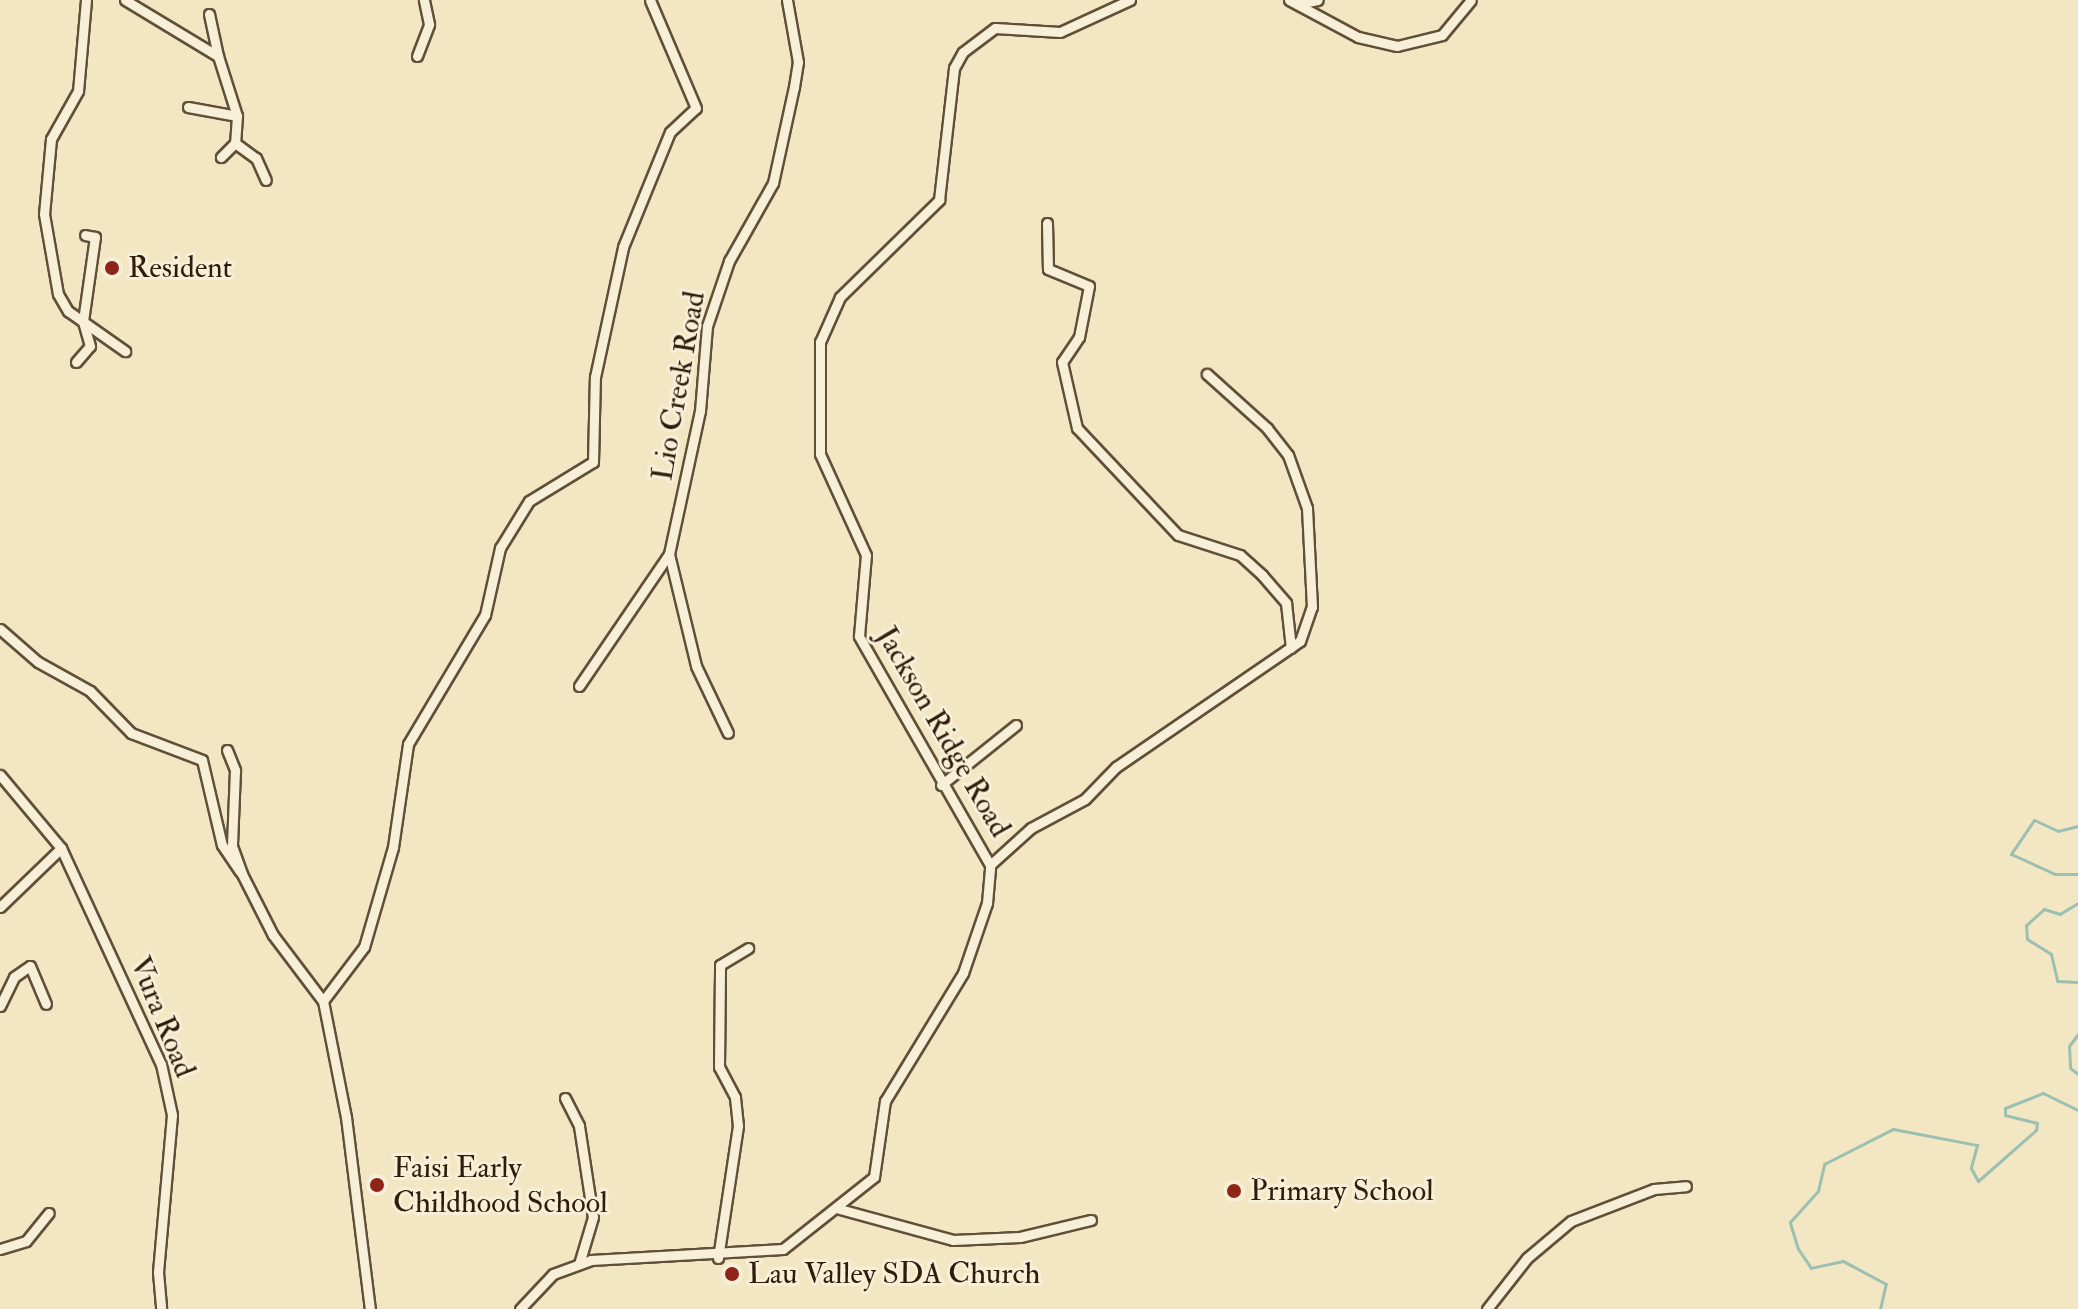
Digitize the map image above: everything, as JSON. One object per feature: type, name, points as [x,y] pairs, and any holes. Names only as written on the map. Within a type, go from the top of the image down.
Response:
[{"type":"street","points":[[86,0],[78,91],[51,139],[44,214],[58,294],[83,321],[125,351]]},
{"type":"street","points":[[125,0],[218,56]]},
{"type":"street","points":[[417,56],[429,24],[424,0]]},
{"type":"street","points":[[323,1001],[364,947],[393,847],[408,744],[485,615],[500,548],[529,501],[593,462],[595,377],[623,247],[670,132],[696,108],[650,0]]},
{"type":"street","name":"Lio Creek Road","points":[[669,554],[700,411],[707,326],[729,261],[773,183],[794,87],[798,62],[787,0]]},
{"type":"street","name":"Jackson Ridge Road","points":[[990,865],[941,785],[859,636],[866,555],[820,454],[820,342],[840,297],[939,200],[954,68],[963,52],[995,28],[1060,32],[1130,0]]},
{"type":"street","points":[[1293,2],[1318,0]]},
{"type":"street","points":[[1293,2],[1358,37],[1397,46],[1442,35],[1471,0]]},
{"type":"street","points":[[209,14],[218,56],[237,116],[235,143],[221,157]]},
{"type":"street","points":[[188,107],[237,116]]},
{"type":"street","points":[[235,143],[256,158],[266,180]]},
{"type":"street","points":[[1047,223],[1048,269],[1089,286],[1079,337],[1062,362],[1077,428],[1178,535],[1240,555],[1262,575],[1286,603],[1291,648]]},
{"type":"street","points":[[76,362],[90,346],[83,321],[95,237],[85,235]]},
{"type":"street","points":[[520,1309],[553,1274],[579,1264],[718,1258],[783,1249],[874,1177],[885,1101],[963,973],[987,903],[990,865],[1031,828],[1085,799],[1116,767],[1291,648],[1312,607],[1307,508],[1281,446],[1207,374]]},
{"type":"street","points":[[579,686],[669,554]]},
{"type":"street","points":[[669,554],[696,666],[728,733]]},
{"type":"street","points":[[0,629],[38,662],[90,691],[131,733],[202,760],[222,845],[242,874]]},
{"type":"street","points":[[941,785],[1016,725]]},
{"type":"street","points":[[227,750],[235,770],[232,846],[242,874],[273,935],[323,1001],[346,1117],[370,1309]]},
{"type":"street","name":"Vura Road","points":[[0,775],[61,848],[161,1064],[172,1115],[158,1272],[161,1309]]},
{"type":"street","points":[[0,907],[61,848]]},
{"type":"street","points":[[718,1258],[738,1126],[735,1097],[719,1067],[720,965],[748,948]]},
{"type":"street","points":[[0,1006],[14,977],[30,966],[46,1004]]},
{"type":"street","points":[[565,1098],[579,1126],[593,1217],[579,1264]]},
{"type":"street","points":[[1487,1309],[1527,1258],[1571,1221],[1654,1189],[1686,1186]]},
{"type":"street","points":[[836,1208],[953,1240],[1020,1237],[1091,1220]]},
{"type":"street","points":[[0,1249],[26,1241],[49,1213]]},
{"type":"waterway","points":[[2078,826],[2058,831],[2034,820],[2011,854],[2055,874],[2078,874]]},
{"type":"waterway","points":[[2078,903],[2060,914],[2044,909],[2026,925],[2027,939],[2051,954],[2057,981],[2078,982]]},
{"type":"waterway","points":[[2078,1034],[2069,1046],[2070,1068],[2078,1074]]},
{"type":"waterway","points":[[1880,1309],[1886,1284],[1843,1261],[1811,1268],[1798,1249],[1790,1222],[1818,1191],[1824,1164],[1893,1129],[1977,1145],[1971,1168],[1978,1181],[2036,1130],[2037,1123],[2005,1115],[2005,1108],[2043,1093],[2078,1110]]},
{"type":"place","name":"Resident","points":[[112,268]]},
{"type":"place","name":"Faisi Early Childhood School","points":[[377,1185]]},
{"type":"place","name":"Primary School","points":[[1234,1191]]},
{"type":"place","name":"Lau Valley SDA Church","points":[[732,1274]]}]
